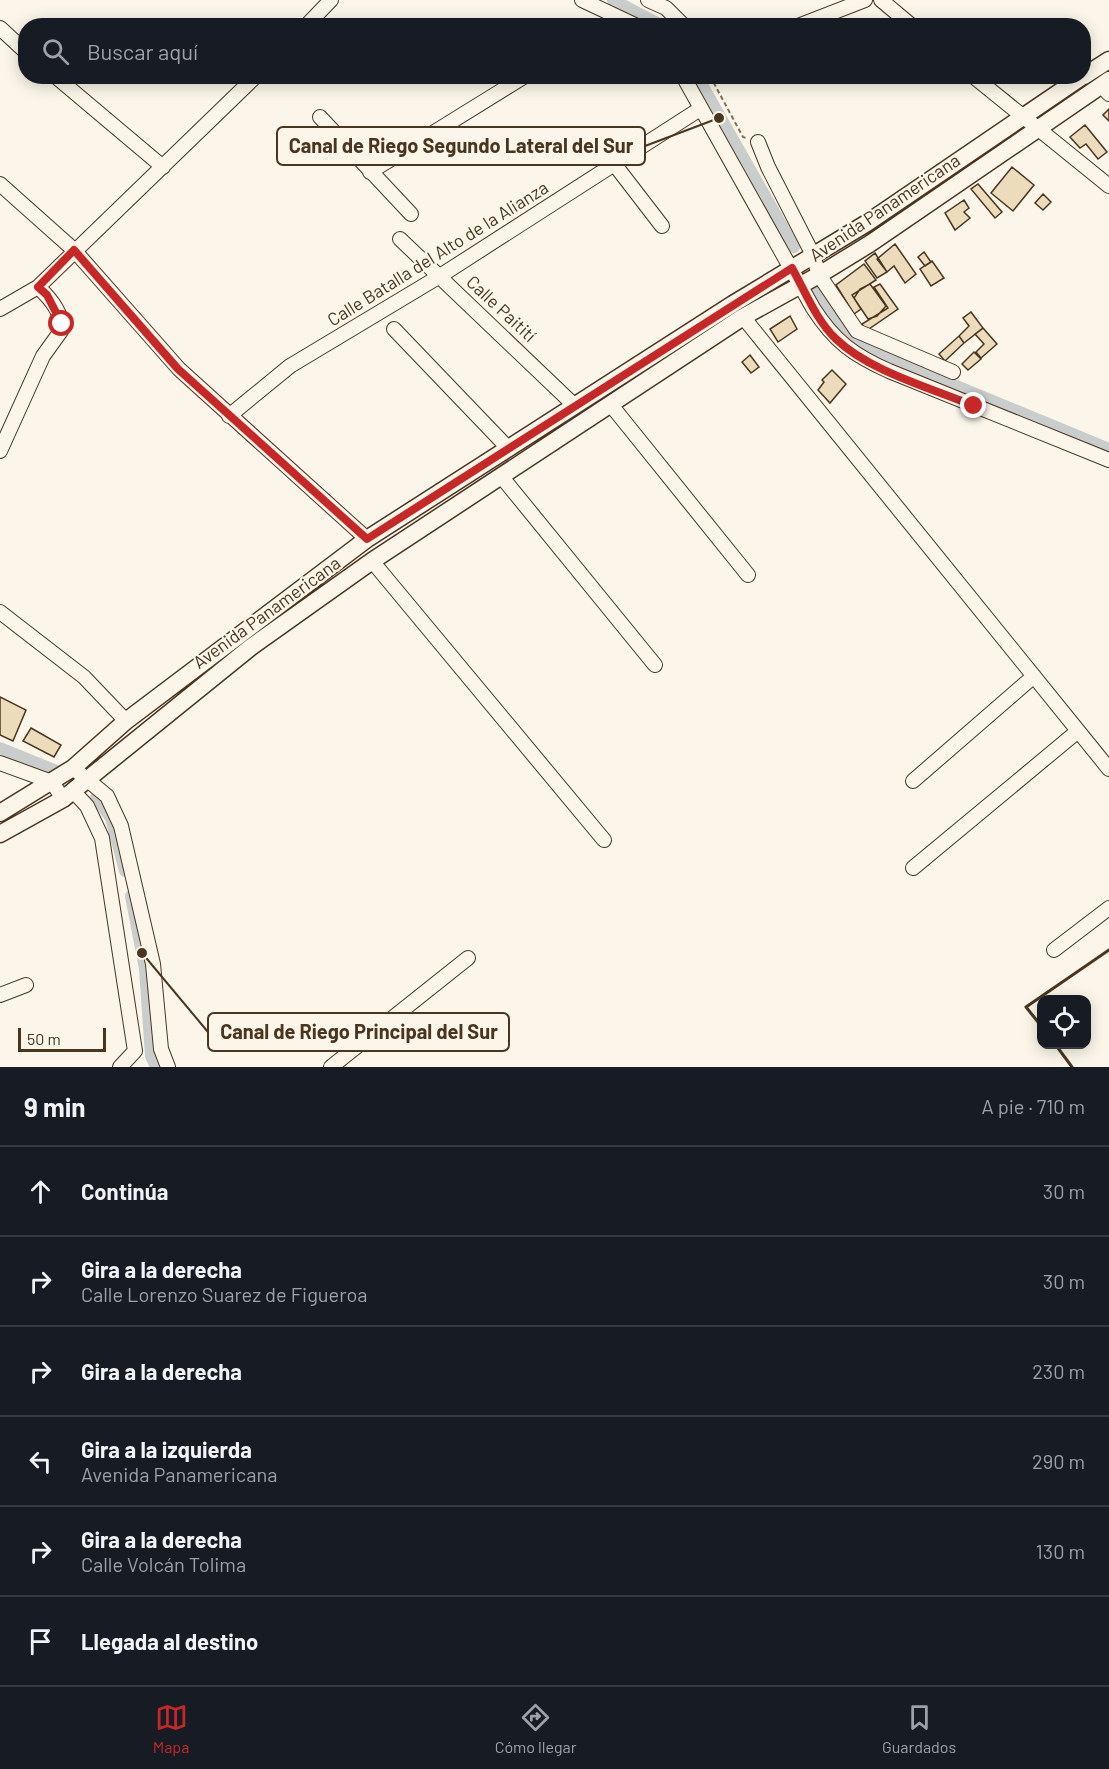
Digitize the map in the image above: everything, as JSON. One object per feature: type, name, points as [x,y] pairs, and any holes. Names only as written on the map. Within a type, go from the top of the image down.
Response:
[{"type":"main road","name":"Avenida Panamericana","points":[[1091,71],[1109,60]]},
{"type":"main road","name":"Avenida Panamericana","points":[[0,813],[73,768],[126,722],[367,539],[792,268],[867,223],[1071,84]]},
{"type":"main road","name":"Avenida Panamericana","points":[[0,834],[68,795],[137,736],[251,646],[372,561],[743,317],[819,275],[1036,128],[1106,86]]},
{"type":"street","points":[[314,18],[331,0]]},
{"type":"street","points":[[582,0],[617,17]]},
{"type":"street","points":[[648,0],[666,8],[676,18]]},
{"type":"street","points":[[819,18],[865,0]]},
{"type":"street","points":[[881,0],[902,18]]},
{"type":"street","points":[[2,36],[18,47]]},
{"type":"street","points":[[64,84],[163,167]]},
{"type":"street","points":[[0,309],[38,287],[248,84]]},
{"type":"street","points":[[370,172],[512,84]]},
{"type":"street","points":[[687,84],[832,334],[869,362],[1109,460]]},
{"type":"street","points":[[983,84],[1109,186]]},
{"type":"street","name":"Calle Batalla del Alto de la Alianza","points":[[230,416],[290,366],[440,276],[700,109]]},
{"type":"street","points":[[320,117],[411,214]]},
{"type":"street","points":[[758,142],[768,167],[813,255],[819,275],[857,331],[953,372]]},
{"type":"street","points":[[615,165],[662,226]]},
{"type":"street","points":[[0,184],[74,250],[178,369],[367,539]]},
{"type":"street","name":"Calle Paitití","points":[[400,239],[575,406]]},
{"type":"street","points":[[0,451],[42,356],[61,331],[59,315],[47,295],[38,287]]},
{"type":"street","points":[[743,317],[1109,769]]},
{"type":"street","points":[[394,329],[508,449]]},
{"type":"street","points":[[611,405],[748,575]]},
{"type":"street","points":[[501,476],[655,665]]},
{"type":"street","points":[[372,561],[604,840]]},
{"type":"street","points":[[0,612],[84,677],[126,722]]},
{"type":"street","points":[[913,781],[1034,676]]},
{"type":"street","points":[[913,868],[1078,731]]},
{"type":"street","points":[[0,763],[51,782],[87,807],[102,838],[135,1051],[120,1067]]},
{"type":"street","points":[[73,768],[107,796],[124,836],[153,964],[161,1049],[168,1067]]},
{"type":"street","points":[[1054,950],[1109,908]]},
{"type":"street","points":[[331,1067],[468,958]]},
{"type":"street","points":[[0,995],[26,985]]},
{"type":"path","points":[[714,84],[743,137],[758,142]]},
{"type":"building","points":[[1109,109],[1109,121],[1103,115]]},
{"type":"building","points":[[1085,125],[1107,152],[1098,159],[1086,144],[1080,148],[1070,137]]},
{"type":"building","points":[[1012,167],[1034,185],[1013,211],[991,193]]},
{"type":"building","points":[[978,184],[1002,212],[995,218],[971,189]]},
{"type":"building","points":[[1043,194],[1051,202],[1043,210],[1035,203]]},
{"type":"building","points":[[964,200],[969,208],[964,212],[970,218],[955,230],[945,213]]},
{"type":"building","points":[[895,244],[916,274],[905,283],[894,266],[887,272],[877,259]]},
{"type":"building","points":[[924,252],[931,262],[925,266],[918,257]]},
{"type":"building","points":[[875,253],[887,272],[877,278],[865,261]]},
{"type":"building","points":[[932,261],[944,278],[931,286],[920,269]]},
{"type":"building","points":[[864,264],[876,280],[852,295],[861,309],[854,314],[836,285]]},
{"type":"building","points":[[870,284],[886,306],[877,316],[868,319],[854,298],[860,289]]},
{"type":"building","points":[[880,284],[898,309],[866,331],[862,324],[888,308],[874,287]]},
{"type":"building","points":[[971,312],[983,328],[964,343],[959,336],[969,326],[963,318]]},
{"type":"building","points":[[790,316],[797,329],[778,342],[770,329]]},
{"type":"building","points":[[983,328],[997,344],[981,358],[976,352],[984,344],[975,334]]},
{"type":"building","points":[[959,336],[964,343],[945,361],[939,354]]},
{"type":"building","points":[[974,352],[981,359],[968,370],[962,364]]},
{"type":"building","points":[[750,355],[759,367],[751,373],[742,362]]},
{"type":"building","points":[[832,370],[846,384],[830,403],[818,390],[824,382],[822,380]]},
{"type":"building","points":[[0,697],[26,710],[13,741],[0,735]]},
{"type":"building","points":[[31,728],[61,745],[54,757],[23,741]]},
{"type":"waterway","points":[[613,0],[648,18]]},
{"type":"waterway","points":[[702,84],[794,247]]},
{"type":"waterway","points":[[816,289],[841,330],[867,349],[1109,449]]},
{"type":"waterway","points":[[0,748],[59,772]]},
{"type":"waterway","points":[[96,798],[111,818],[125,871]]},
{"type":"waterway","points":[[131,896],[145,969],[151,1056],[156,1067]]},
{"type":"wall","points":[[1043,995],[1109,950]]},
{"type":"wall","points":[[1037,999],[1026,1007],[1037,1021]]},
{"type":"wall","points":[[1059,1049],[1072,1067]]},
{"type":"place","name":"Canal de Riego Segundo Lateral del Sur","points":[[719,118]]},
{"type":"place","name":"Canal de Riego Principal del Sur","points":[[142,953]]},
{"type":"route","points":[[62,324],[47,295],[38,287],[74,250],[178,369],[367,539],[792,268],[813,308],[836,340],[869,362],[974,406]]}]
